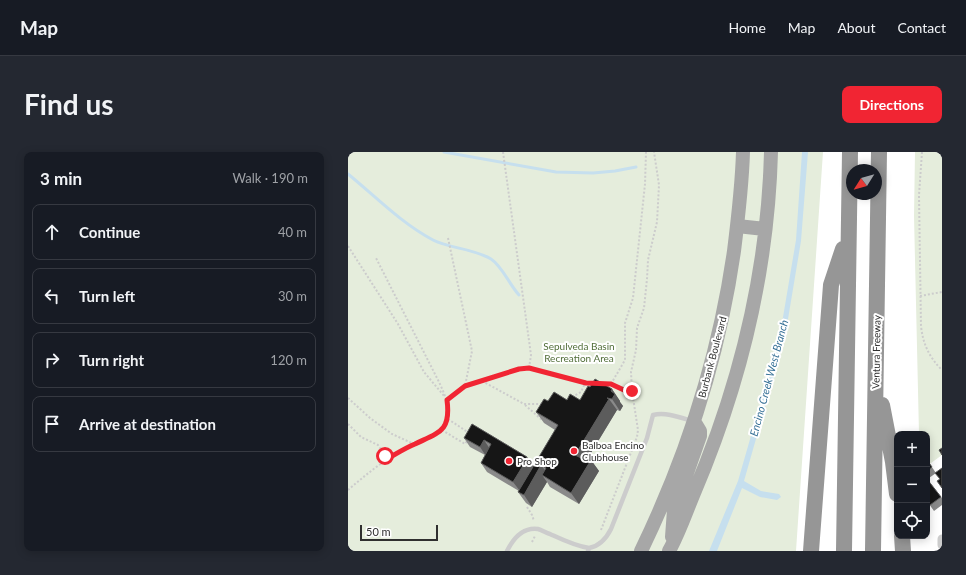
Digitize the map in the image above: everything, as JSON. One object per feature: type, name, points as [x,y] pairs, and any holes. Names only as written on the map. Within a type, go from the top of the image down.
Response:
[{"type":"highway","points":[[844,551],[850,152]]},
{"type":"highway","name":"Ventura Freeway","points":[[873,551],[879,152]]},
{"type":"highway","points":[[811,551],[831,285],[848,236]]},
{"type":"highway","points":[[876,374],[894,470]]},
{"type":"highway","points":[[902,539],[903,551]]},
{"type":"main road","name":"Burbank Boulevard","points":[[641,551],[677,471],[694,421],[718,340],[728,292],[737,226],[743,152]]},
{"type":"main road","points":[[670,549],[709,457],[727,408],[754,304],[769,202],[771,152]]},
{"type":"main road","points":[[737,226],[765,229]]},
{"type":"main road","points":[[670,549],[674,510],[700,436],[700,431],[694,421]]},
{"type":"lane","points":[[507,551],[512,541],[517,536],[524,531],[537,529],[579,547],[588,549],[597,546],[607,537],[611,529],[647,438],[653,415],[671,415],[694,421]]},
{"type":"path","points":[[503,152],[531,355],[529,368]]},
{"type":"path","points":[[611,384],[625,360],[625,323],[633,298],[645,184],[646,152]]},
{"type":"path","points":[[602,526],[637,437],[637,423],[632,391],[631,372],[636,350],[637,328],[644,308],[648,260],[657,222],[659,185],[654,152]]},
{"type":"path","points":[[922,152],[919,194],[921,326],[926,349],[935,363],[942,370]]},
{"type":"path","points":[[448,238],[472,351],[465,386]]},
{"type":"path","points":[[348,246],[398,324],[424,372],[447,400]]},
{"type":"path","points":[[348,490],[371,470],[387,459],[414,444],[435,435],[442,430],[448,419],[447,400],[440,382],[376,258]]},
{"type":"path","points":[[920,296],[942,292]]},
{"type":"path","points":[[447,400],[465,386],[519,369],[529,368],[586,383],[611,384],[626,391],[640,391]]},
{"type":"path","points":[[482,381],[524,404],[543,421]]},
{"type":"path","points":[[570,398],[580,392],[586,383]]},
{"type":"path","points":[[348,398],[358,409],[392,434],[414,444]]},
{"type":"path","points":[[524,404],[549,403]]},
{"type":"path","points":[[448,419],[471,434]]},
{"type":"path","points":[[348,424],[361,437],[378,445],[387,459]]},
{"type":"path","points":[[442,430],[465,444],[468,439]]},
{"type":"green space","name":"Sepulveda Basin Recreation Area","points":[[348,152],[823,152],[796,551],[348,551]]},
{"type":"green space","points":[[915,152],[942,152],[942,455],[930,464],[930,431],[919,431],[914,216]]},
{"type":"water","name":"Encino Creek West Branch","points":[[802,152],[808,152],[801,241],[785,337],[744,481],[761,491],[779,494],[781,497],[777,500],[760,497],[742,488],[717,551],[709,551],[738,481],[780,335],[796,240]]},
{"type":"building","name":"Balboa Encino Clubhouse","points":[[595,379],[612,389],[611,391],[615,394],[612,399],[607,398],[609,399],[575,455],[585,460],[587,457],[591,460],[571,493],[542,475],[546,468],[541,465],[524,495],[518,492],[558,425],[536,412],[544,399],[548,401],[554,392],[567,400],[570,394],[580,400],[588,386],[590,387]]},
{"type":"building","name":"Pro Shop","points":[[472,424],[527,457],[513,482],[481,463],[491,444],[484,440],[480,447],[464,438]]},
{"type":"building","points":[[942,448],[942,455],[939,450]]},
{"type":"building","points":[[942,468],[942,488],[937,481],[940,479],[935,473]]},
{"type":"building","points":[[930,483],[941,497],[930,505]]},
{"type":"waterway","points":[[444,152],[556,172],[593,173],[636,167]]},
{"type":"waterway","points":[[348,174],[410,226],[421,233],[439,243],[477,253],[491,259],[499,266],[519,295]]},
{"type":"place","name":"Balboa Encino Clubhouse","points":[[574,451]]},
{"type":"place","name":"Pro Shop","points":[[509,461]]},
{"type":"route","points":[[385,456],[387,459],[442,430],[448,419],[447,400],[457,391],[465,386],[519,369],[529,368],[586,383],[611,384],[626,391],[632,391]]}]
